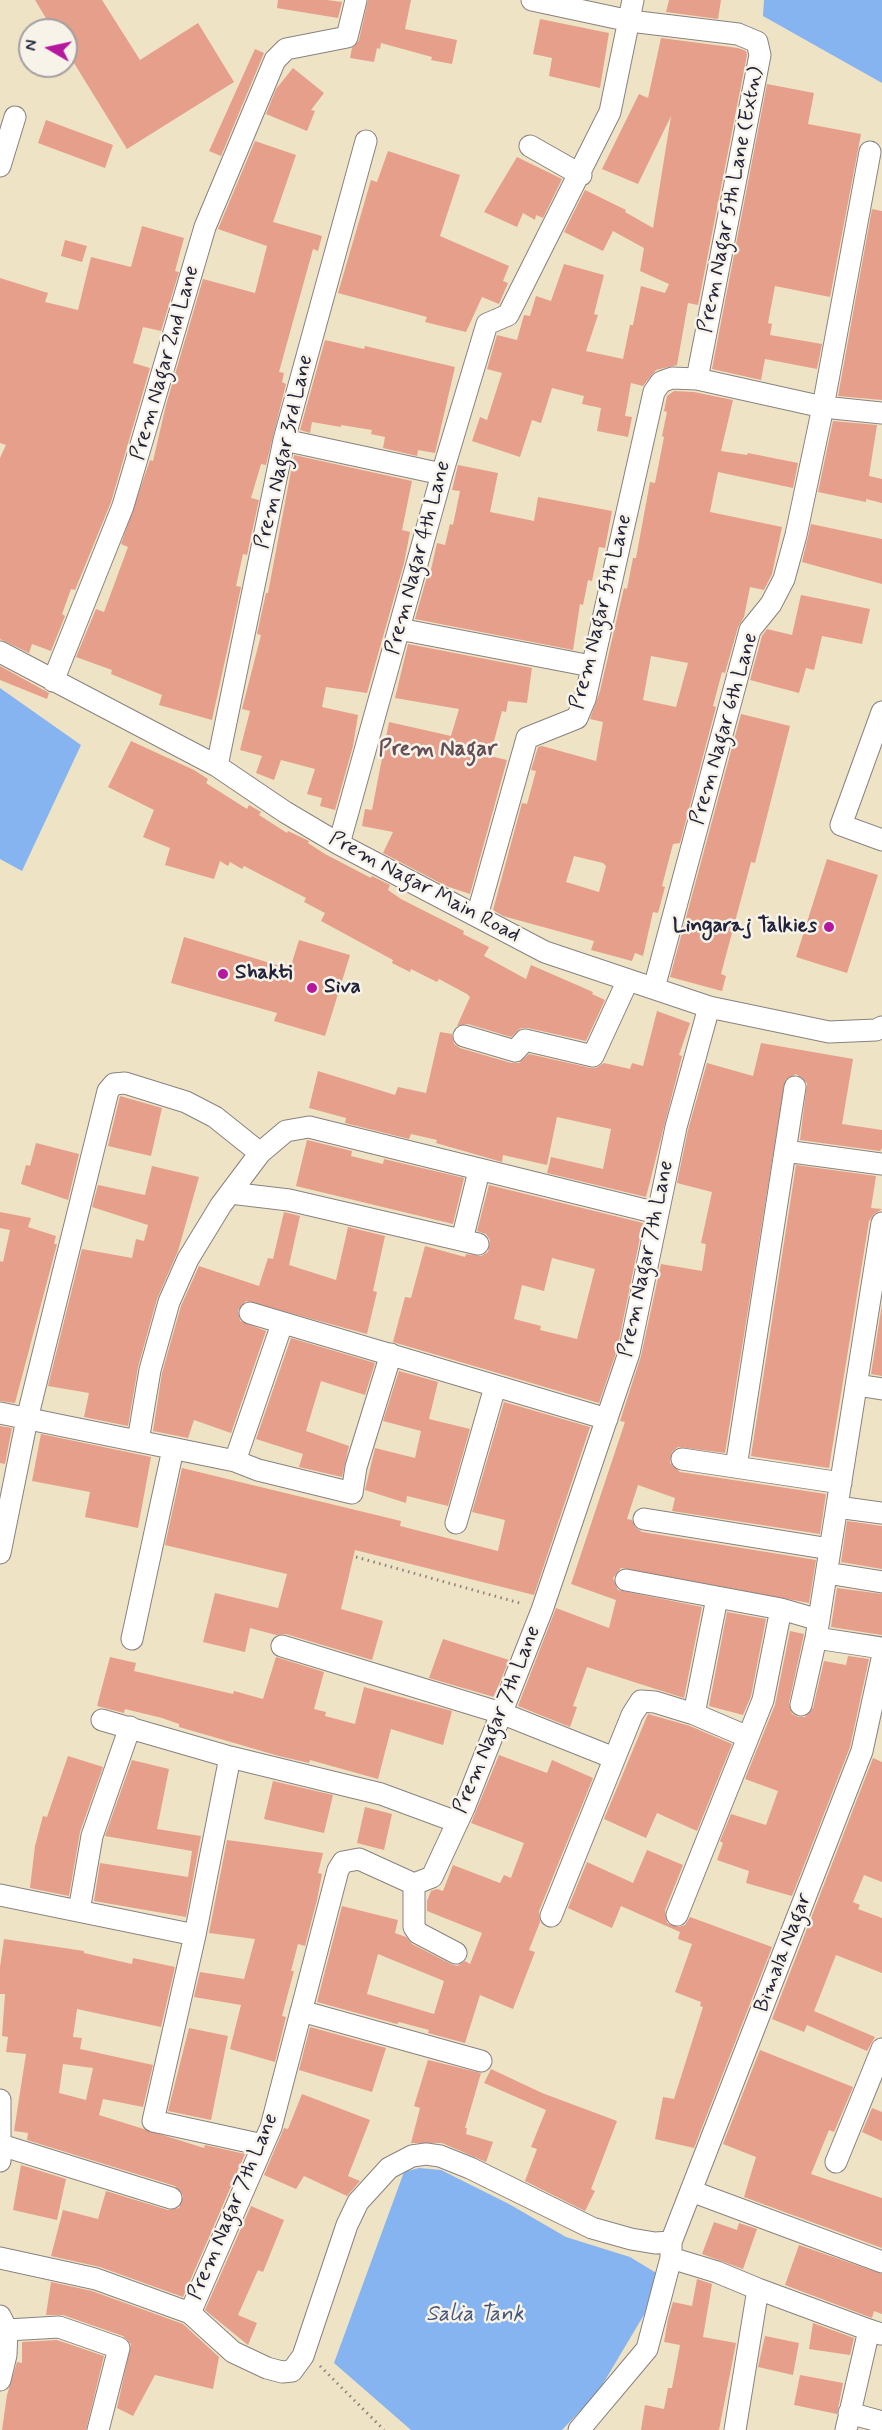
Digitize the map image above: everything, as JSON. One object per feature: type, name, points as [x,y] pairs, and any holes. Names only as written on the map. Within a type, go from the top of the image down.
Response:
[{"type":"street","name":"Prem Nagar 2nd Lane","points":[[53,681],[123,506],[205,227],[275,60],[286,49],[346,37],[356,0]]},
{"type":"street","points":[[532,0],[630,21]]},
{"type":"street","points":[[530,146],[581,174],[610,112],[633,0]]},
{"type":"street","name":"Prem Nagar 5th Lane (Extn)","points":[[630,21],[738,34],[757,42],[760,55],[697,379]]},
{"type":"street","points":[[0,166],[15,117]]},
{"type":"street","name":"Prem Nagar 3rd Lane","points":[[217,766],[284,440],[366,141]]},
{"type":"street","name":"Prem Nagar 6th Lane","points":[[654,988],[750,630],[771,604],[784,579],[796,535],[823,407],[870,152]]},
{"type":"street","name":"Prem Nagar 4th Lane","points":[[339,844],[442,474],[487,324],[508,315],[581,174]]},
{"type":"street","name":"Prem Nagar 5th Lane","points":[[477,916],[527,738],[577,718],[585,699],[654,392],[661,382],[672,378],[697,379],[823,407],[882,413]]},
{"type":"street","points":[[284,440],[442,474]]},
{"type":"street","points":[[399,629],[591,666]]},
{"type":"street","name":"Prem Nagar Main Road","points":[[0,652],[217,766],[285,812],[339,844],[545,952],[709,1007],[829,1032],[876,1030],[882,1027]]},
{"type":"street","points":[[882,712],[841,825],[882,840]]},
{"type":"street","points":[[464,1036],[515,1051],[525,1040],[593,1056],[628,980]]},
{"type":"street","name":"Prem Nagar 7th Lane","points":[[190,2313],[271,2127],[338,1870],[343,1862],[359,1859],[414,1884],[432,1877],[457,1822],[542,1610],[629,1353],[676,1127],[709,1007]]},
{"type":"street","points":[[0,1553],[27,1419],[108,1092],[114,1084],[125,1083],[144,1087],[186,1102],[215,1117],[260,1153]]},
{"type":"street","points":[[736,1467],[795,1087]]},
{"type":"street","points":[[138,1441],[150,1370],[169,1302],[188,1259],[230,1193],[260,1153],[286,1131],[309,1127],[657,1213]]},
{"type":"street","points":[[785,1151],[882,1164]]},
{"type":"street","points":[[230,1193],[289,1200],[470,1242],[479,1170]]},
{"type":"street","points":[[801,1705],[818,1629],[857,1385],[874,1324],[882,1223]]},
{"type":"street","points":[[250,1313],[391,1354],[495,1388],[607,1419]]},
{"type":"street","points":[[235,1461],[282,1324]]},
{"type":"street","points":[[0,1413],[235,1461],[258,1470],[352,1493],[356,1467],[391,1354]]},
{"type":"street","points":[[857,1385],[882,1389]]},
{"type":"street","points":[[456,1523],[495,1388]]},
{"type":"street","points":[[132,1639],[173,1449]]},
{"type":"street","points":[[682,1459],[841,1483]]},
{"type":"street","points":[[837,1507],[882,1513]]},
{"type":"street","points":[[644,1519],[830,1550]]},
{"type":"street","points":[[826,1573],[882,1582]]},
{"type":"street","points":[[626,1580],[781,1610],[818,1629],[882,1648]]},
{"type":"street","points":[[694,1714],[717,1598]]},
{"type":"street","points":[[677,1915],[763,1700],[781,1610]]},
{"type":"street","points":[[282,1646],[501,1713],[614,1758]]},
{"type":"street","name":"Bimala Nagar","points":[[579,2430],[647,2349],[671,2250],[690,2191],[862,1751],[882,1659]]},
{"type":"street","points":[[551,1916],[632,1715],[641,1701],[655,1702],[694,1714],[748,1737]]},
{"type":"street","points":[[102,1720],[230,1757],[381,1794],[457,1822]]},
{"type":"street","points":[[79,1911],[92,1836],[130,1727]]},
{"type":"street","points":[[230,1757],[195,1935],[153,2121],[263,2145]]},
{"type":"street","points":[[414,1884],[414,1928],[418,1933],[456,1953]]},
{"type":"street","points":[[0,1894],[195,1935]]},
{"type":"street","points":[[301,2011],[481,2061]]},
{"type":"street","points":[[836,2162],[882,2049]]},
{"type":"street","points":[[0,2100],[0,2153],[171,2198]]},
{"type":"street","points":[[0,2258],[96,2279],[190,2313],[233,2352],[257,2364],[282,2372],[292,2371],[298,2365],[304,2351],[347,2225],[358,2202],[389,2168],[412,2156],[440,2156],[470,2168],[592,2228],[655,2243],[758,2289],[876,2332],[847,2421],[882,2422]]},
{"type":"street","points":[[690,2191],[882,2262]]},
{"type":"street","points":[[735,2430],[758,2289]]},
{"type":"street","points":[[0,2380],[6,2355],[3,2323],[59,2327],[118,2349],[98,2430]]},
{"type":"path","points":[[356,1557],[542,1610]]},
{"type":"path","points":[[304,2351],[384,2430]]},
{"type":"water","points":[[764,0],[882,0],[882,83],[763,16]]},
{"type":"water","points":[[0,688],[81,745],[22,871],[0,859]]},
{"type":"water","name":"Salia Tank","points":[[419,2168],[441,2170],[509,2204],[566,2237],[630,2257],[658,2274],[654,2298],[598,2392],[562,2430],[411,2430],[334,2363],[404,2172]]},
{"type":"building","points":[[35,0],[102,0],[140,60],[198,23],[234,82],[127,149],[78,69],[78,18],[46,18]]},
{"type":"building","points":[[278,0],[342,2],[338,18],[277,8]]},
{"type":"building","points":[[368,0],[411,0],[405,29],[457,40],[452,64],[431,60],[432,57],[381,43],[380,49],[377,48],[374,62],[350,58],[352,48],[359,40]]},
{"type":"building","points":[[669,0],[721,0],[718,19],[666,12]]},
{"type":"building","points":[[540,19],[609,33],[600,88],[549,76],[552,58],[533,54]]},
{"type":"building","points":[[661,38],[738,48],[746,51],[747,55],[698,305],[688,303],[677,365],[656,370],[643,386],[631,383],[625,416],[632,417],[628,437],[597,431],[601,408],[582,404],[584,396],[552,388],[541,423],[532,420],[520,457],[472,441],[480,417],[487,420],[502,373],[487,369],[497,335],[517,340],[524,315],[530,316],[536,296],[551,301],[564,264],[604,275],[594,314],[598,315],[586,351],[623,359],[641,286],[665,293],[669,284],[640,271],[644,248],[613,231],[603,251],[564,232],[585,190],[626,210],[625,212],[653,228],[671,116],[638,184],[602,169],[639,94],[648,98]]},
{"type":"building","points":[[255,49],[264,53],[221,156],[209,151]]},
{"type":"building","points":[[293,68],[324,93],[311,110],[315,111],[307,131],[266,114],[276,89]]},
{"type":"building","points":[[767,84],[814,93],[808,124],[861,134],[830,297],[775,286],[768,323],[772,324],[770,335],[822,344],[817,369],[765,359],[761,380],[712,369]]},
{"type":"building","points":[[46,120],[113,145],[105,168],[38,143]]},
{"type":"building","points":[[255,141],[296,155],[273,222],[322,236],[318,251],[313,249],[279,372],[284,373],[282,382],[286,384],[266,465],[261,464],[251,498],[259,500],[247,555],[243,554],[236,586],[241,587],[212,720],[159,705],[162,695],[111,674],[112,670],[76,657],[96,609],[104,612],[128,547],[121,544],[150,460],[153,461],[166,405],[203,279],[255,293],[267,246],[218,229]]},
{"type":"building","points":[[388,151],[460,175],[440,236],[509,266],[503,281],[508,283],[499,304],[482,297],[466,332],[425,322],[427,317],[338,293],[371,180],[377,182]]},
{"type":"building","points":[[517,157],[562,179],[543,218],[536,215],[535,220],[523,213],[517,227],[484,212]]},
{"type":"building","points":[[872,209],[882,211],[882,400],[838,396]]},
{"type":"building","points":[[142,226],[184,238],[175,271],[179,272],[161,331],[143,327],[133,363],[150,368],[111,502],[75,590],[71,589],[62,614],[65,616],[51,651],[32,644],[29,653],[0,639],[0,458],[6,445],[0,443],[0,278],[48,293],[45,302],[78,310],[91,257],[131,267]]},
{"type":"building","points":[[65,240],[87,246],[82,262],[61,256]]},
{"type":"building","points":[[325,340],[364,349],[365,346],[455,367],[435,453],[418,450],[417,456],[383,448],[385,437],[371,434],[372,430],[312,422],[310,433],[300,430]]},
{"type":"building","points":[[674,391],[694,392],[733,400],[721,451],[747,455],[748,453],[798,463],[793,488],[718,472],[710,512],[782,527],[772,574],[764,590],[750,587],[744,617],[738,627],[725,673],[722,672],[713,706],[716,707],[680,843],[673,844],[662,886],[665,887],[658,913],[653,912],[643,956],[635,953],[632,961],[591,950],[594,941],[503,916],[493,910],[522,803],[527,804],[536,771],[531,770],[538,747],[542,746],[596,761],[603,722],[590,719],[600,691],[624,588],[627,589],[633,558],[636,558],[650,482],[655,483],[664,437],[662,436],[667,412],[664,411],[667,396]],"holes":[[[651,656],[688,663],[676,707],[643,700]],[[574,856],[603,863],[606,866],[599,892],[566,882]]]},
{"type":"building","points":[[833,421],[877,425],[869,476],[882,479],[882,503],[818,492]]},
{"type":"building","points":[[294,455],[412,481],[402,530],[410,532],[404,563],[367,693],[326,687],[322,707],[358,715],[353,746],[335,810],[320,806],[322,798],[307,794],[315,769],[281,760],[274,780],[256,773],[262,756],[240,750],[250,711],[242,709],[261,635],[257,634],[266,593],[268,593]]},
{"type":"building","points":[[458,465],[498,473],[490,512],[534,521],[538,497],[612,511],[605,548],[599,547],[592,581],[588,580],[583,605],[580,604],[573,650],[415,619],[428,573],[430,574],[437,543],[445,545],[450,524],[453,525],[460,491],[452,490]]},
{"type":"building","points":[[811,524],[882,539],[882,584],[802,562]]},
{"type":"building","points":[[801,595],[870,609],[862,644],[822,636],[814,670],[806,668],[799,693],[750,680],[762,636],[767,629],[792,635]]},
{"type":"building","points":[[408,644],[532,668],[527,703],[508,701],[506,712],[502,711],[490,756],[507,760],[470,894],[446,886],[383,853],[393,832],[362,826],[365,809],[372,810],[389,722],[451,736],[459,709],[395,698]]},
{"type":"building","points":[[0,666],[49,693],[47,699],[0,680]]},
{"type":"building","points":[[741,714],[790,726],[755,863],[751,862],[721,974],[726,976],[722,991],[670,977]]},
{"type":"building","points":[[131,741],[194,770],[208,779],[206,783],[247,809],[249,805],[261,812],[259,815],[287,833],[288,831],[309,841],[308,843],[325,854],[371,878],[372,876],[390,885],[388,890],[401,899],[464,931],[463,934],[489,947],[484,956],[526,979],[531,965],[593,992],[592,994],[605,1000],[586,1041],[528,1028],[521,1028],[511,1037],[468,1024],[457,1026],[470,997],[467,994],[439,979],[437,982],[411,969],[410,972],[392,963],[393,960],[321,921],[325,913],[304,902],[306,898],[244,866],[242,869],[230,862],[228,866],[220,861],[214,879],[165,865],[170,848],[143,837],[154,810],[108,787]]},
{"type":"building","points":[[827,859],[878,875],[847,973],[796,957]]},
{"type":"building","points":[[184,937],[290,969],[299,940],[350,955],[325,1036],[274,1021],[277,1013],[171,983]]},
{"type":"building","points":[[657,1011],[690,1023],[679,1055],[682,1056],[646,1197],[547,1173],[551,1157],[603,1169],[611,1129],[557,1117],[547,1165],[503,1155],[502,1162],[436,1143],[437,1140],[411,1134],[409,1139],[345,1123],[346,1118],[309,1108],[318,1071],[395,1095],[398,1087],[426,1093],[440,1032],[452,1034],[454,1044],[460,1048],[511,1063],[519,1063],[529,1054],[591,1068],[604,1063],[630,1069],[632,1063],[643,1066]]},
{"type":"building","points":[[761,1043],[853,1059],[842,1124],[882,1130],[882,1148],[880,1151],[800,1140],[807,1083],[796,1074],[785,1080],[725,1453],[678,1447],[672,1452],[670,1463],[680,1472],[826,1494],[820,1534],[672,1511],[675,1498],[638,1485],[627,1519],[632,1520],[636,1528],[642,1532],[816,1560],[809,1603],[621,1568],[613,1578],[618,1590],[702,1607],[684,1698],[587,1667],[573,1706],[577,1707],[570,1727],[518,1706],[556,1608],[609,1628],[616,1600],[571,1584],[625,1422],[620,1421],[641,1356],[661,1264],[702,1271],[706,1244],[701,1243],[712,1192],[677,1183],[688,1130],[707,1063],[753,1076]]},
{"type":"building","points":[[120,1096],[162,1108],[151,1156],[108,1146]]},
{"type":"building","points":[[307,1140],[352,1151],[351,1156],[383,1164],[384,1159],[464,1178],[453,1224],[296,1186]]},
{"type":"building","points":[[36,1143],[79,1154],[68,1200],[21,1184],[26,1165],[30,1166]]},
{"type":"building","points":[[796,1165],[876,1176],[871,1208],[882,1209],[869,1221],[829,1468],[751,1456]]},
{"type":"building","points":[[152,1166],[199,1177],[178,1251],[157,1299],[138,1367],[128,1426],[84,1417],[89,1393],[48,1386],[82,1249],[132,1258],[136,1239],[144,1241],[148,1225],[92,1207],[98,1185],[145,1195]]},
{"type":"building","points":[[489,1185],[643,1223],[617,1350],[599,1403],[393,1342],[405,1297],[411,1298],[425,1246],[465,1257],[466,1254],[481,1256],[488,1252],[490,1240],[486,1234],[477,1231]],"holes":[[[552,1258],[595,1269],[577,1339],[540,1330],[541,1326],[514,1319],[522,1285],[544,1291]]]},
{"type":"building","points":[[0,1212],[31,1218],[28,1227],[56,1236],[54,1244],[57,1244],[15,1403],[0,1401],[0,1261],[3,1262],[10,1230],[0,1228]]},
{"type":"building","points":[[284,1212],[300,1216],[289,1265],[336,1280],[348,1227],[385,1236],[373,1291],[377,1292],[367,1334],[246,1301],[238,1310],[240,1321],[266,1331],[231,1433],[194,1420],[188,1438],[153,1431],[162,1373],[181,1306],[199,1266],[259,1286],[268,1258],[273,1259]]},
{"type":"building","points":[[882,1304],[882,1376],[871,1374]]},
{"type":"building","points":[[291,1338],[375,1363],[365,1395],[321,1381],[306,1431],[349,1446],[342,1477],[299,1467],[303,1454],[256,1439]]},
{"type":"building","points":[[399,1371],[438,1382],[429,1419],[470,1429],[448,1506],[407,1496],[406,1503],[365,1490],[375,1448],[415,1458],[421,1431],[383,1421]]},
{"type":"building","points":[[504,1402],[590,1427],[534,1595],[355,1550],[341,1609],[383,1621],[372,1660],[286,1634],[276,1635],[250,1628],[245,1652],[203,1642],[215,1593],[278,1608],[287,1574],[165,1545],[182,1468],[401,1521],[400,1526],[498,1551],[505,1520],[472,1512]]},
{"type":"building","points":[[0,1426],[12,1428],[5,1464],[0,1463]]},
{"type":"building","points":[[41,1434],[151,1457],[138,1528],[85,1517],[90,1492],[32,1481]]},
{"type":"building","points":[[847,1521],[882,1526],[882,1569],[841,1562]]},
{"type":"building","points":[[837,1588],[882,1594],[882,1635],[831,1627]]},
{"type":"building","points":[[727,1612],[766,1619],[751,1696],[743,1715],[709,1706]]},
{"type":"building","points":[[790,1631],[804,1634],[789,1703],[792,1714],[798,1717],[805,1717],[813,1708],[824,1661],[846,1665],[848,1656],[869,1659],[850,1747],[792,1896],[746,1883],[749,1871],[717,1860],[723,1843],[720,1841],[731,1814],[766,1825],[778,1791],[745,1779],[775,1705]]},
{"type":"building","points":[[443,1639],[509,1660],[494,1697],[429,1678]]},
{"type":"building","points":[[110,1657],[136,1663],[134,1671],[263,1699],[276,1657],[324,1672],[314,1709],[326,1712],[325,1716],[355,1724],[364,1687],[452,1711],[443,1745],[391,1729],[378,1779],[310,1760],[309,1763],[279,1756],[179,1727],[179,1724],[162,1718],[125,1709],[124,1713],[97,1706]]},
{"type":"building","points":[[648,1714],[690,1726],[732,1744],[697,1831],[657,1813],[646,1838],[604,1819]]},
{"type":"building","points":[[499,1755],[547,1773],[552,1760],[593,1778],[539,1911],[540,1922],[529,1950],[535,1952],[513,2009],[480,1995],[465,2043],[428,2033],[429,2030],[399,2022],[397,2024],[317,2002],[342,1906],[398,1920],[395,1933],[406,1937],[412,1944],[451,1964],[457,1966],[465,1961],[470,1964],[482,1933],[427,1911],[427,1901],[431,1891],[437,1889],[443,1891],[453,1865],[500,1883],[504,1875],[511,1878],[524,1843],[471,1823]],"holes":[[[378,1954],[444,1981],[434,2014],[367,1994]]]},
{"type":"building","points":[[68,1756],[103,1767],[80,1832],[69,1896],[30,1888],[35,1846],[43,1816],[47,1817]]},
{"type":"building","points":[[873,1758],[882,1762],[882,1882],[864,1875],[853,1902],[860,1905],[858,1909],[882,1918],[882,1973],[836,1955],[814,2011],[875,2037],[867,2051],[807,2025],[804,2032],[772,2019]]},
{"type":"building","points":[[132,1760],[169,1769],[157,1829],[201,1836],[186,1917],[94,1901],[100,1863],[188,1877],[192,1851],[105,1836]]},
{"type":"building","points":[[273,1781],[333,1795],[324,1833],[264,1819]]},
{"type":"building","points":[[365,1807],[392,1814],[384,1850],[357,1843]]},
{"type":"building","points":[[227,1840],[323,1853],[318,1873],[322,1874],[317,1900],[305,1946],[298,1944],[291,1971],[294,1971],[282,2016],[286,2017],[275,2062],[230,2049],[241,2005],[194,1997],[200,1972],[244,1979],[255,1939],[209,1933]]},
{"type":"building","points":[[647,1850],[683,1865],[665,1910],[667,1923],[679,1927],[685,1925],[690,1917],[772,1947],[694,2148],[655,2139],[663,2097],[674,2099],[703,2007],[700,2006],[701,2002],[675,1992],[692,1944],[678,1939],[680,1932],[621,1906],[612,1928],[568,1908],[587,1862],[633,1883]]},
{"type":"building","points":[[4,1939],[84,1951],[84,1953],[132,1964],[133,1958],[175,1967],[161,2027],[77,2009],[73,2037],[82,2038],[80,2049],[153,2065],[143,2107],[103,2099],[99,2115],[204,2148],[205,2145],[245,2154],[183,2297],[100,2267],[51,2256],[63,2210],[98,2219],[106,2191],[168,2210],[179,2208],[183,2196],[175,2186],[27,2140],[28,2133],[14,2131],[26,2054],[6,2052],[8,2037],[2,2036],[5,1994],[0,1994],[0,1967]],"holes":[[[63,2064],[93,2068],[86,2100],[59,2093]]]},
{"type":"building","points":[[310,2027],[386,2048],[372,2092],[299,2070]]},
{"type":"building","points":[[189,2028],[228,2036],[211,2120],[168,2111]]},
{"type":"building","points":[[760,2050],[853,2087],[834,2132],[829,2130],[811,2174],[882,2198],[882,2248],[744,2197],[756,2157],[723,2144]]},
{"type":"building","points":[[428,2060],[481,2073],[465,2128],[467,2128],[466,2134],[493,2142],[486,2162],[442,2143],[411,2143],[420,2108],[414,2106]]},
{"type":"building","points":[[491,2069],[542,2093],[617,2121],[591,2189],[595,2191],[585,2211],[525,2181],[537,2149],[531,2147],[546,2110],[484,2083]]},
{"type":"building","points":[[302,2094],[370,2120],[348,2176],[360,2181],[347,2196],[304,2176],[296,2189],[264,2175],[284,2128],[288,2129]]},
{"type":"building","points":[[872,2108],[882,2112],[882,2141],[862,2132]]},
{"type":"building","points":[[21,2165],[66,2179],[57,2220],[13,2210]]},
{"type":"building","points":[[251,2206],[284,2220],[263,2272],[258,2270],[238,2315],[257,2323],[248,2345],[205,2310]]},
{"type":"building","points":[[714,2222],[737,2230],[739,2223],[757,2229],[743,2269],[702,2254]]},
{"type":"building","points":[[799,2245],[882,2274],[882,2314],[874,2311],[872,2318],[785,2285]]},
{"type":"building","points":[[697,2279],[712,2284],[703,2337],[736,2343],[719,2430],[641,2430],[645,2405],[664,2409],[668,2388],[672,2388],[680,2345],[664,2342],[673,2302],[692,2306]]},
{"type":"building","points":[[51,2282],[92,2291],[183,2324],[219,2357],[213,2389],[155,2375],[133,2416],[117,2408],[131,2344],[123,2336],[63,2315],[46,2315]]},
{"type":"building","points":[[813,2323],[854,2338],[850,2355],[809,2349]]},
{"type":"building","points":[[765,2336],[799,2343],[793,2375],[758,2367]]},
{"type":"building","points":[[57,2340],[104,2356],[86,2430],[2,2430],[7,2395],[17,2362],[22,2363],[22,2342]]},
{"type":"building","points":[[800,2375],[843,2383],[837,2414],[794,2405]]},
{"type":"place","name":"Lingaraj Talkies","points":[[829,927]]},
{"type":"place","name":"Shakti","points":[[223,974]]},
{"type":"place","name":"Siva","points":[[312,988]]},
{"type":"district","name":"Prem Nagar","points":[[438,750]]}]
